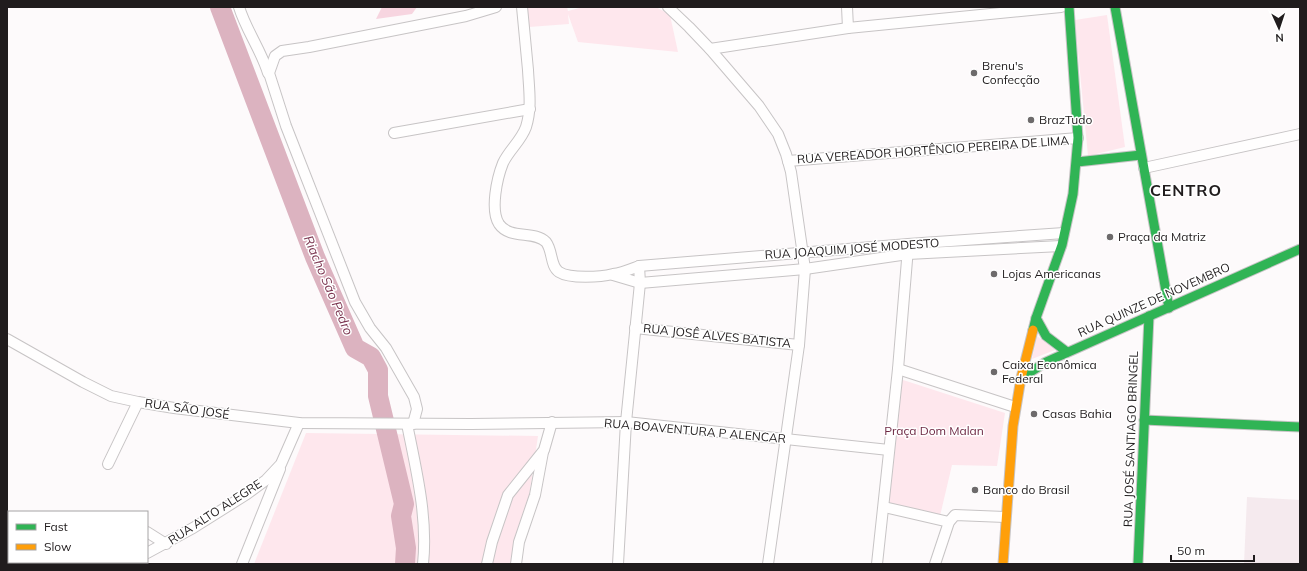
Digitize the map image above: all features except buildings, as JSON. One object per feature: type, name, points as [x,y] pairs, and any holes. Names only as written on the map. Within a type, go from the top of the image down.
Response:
[{"type":"main road","points":[[1003,564],[1005,517],[1012,426],[1015,407],[1036,318],[1061,246],[1073,194],[1077,162],[1078,138],[1069,7]]},
{"type":"main road","points":[[1115,7],[1169,308]]},
{"type":"main road","points":[[1077,162],[1141,155]]},
{"type":"main road","name":"RUA QUINZE DE NOVEMBRO","points":[[1021,378],[1046,362],[1300,249]]},
{"type":"main road","name":"RUA JOSÉ SANTIAGO BRINGEL","points":[[1138,564],[1149,316]]},
{"type":"main road","points":[[1036,318],[1046,336],[1068,352]]},
{"type":"main road","points":[[1144,420],[1300,426]]},
{"type":"street","points":[[239,7],[265,61],[286,126],[355,302],[370,328],[386,348],[414,397],[417,409],[405,424],[421,508],[424,535],[423,564]]},
{"type":"street","points":[[269,73],[275,56],[282,51],[466,16],[496,7]]},
{"type":"street","points":[[522,7],[530,109],[523,135],[504,162],[500,173],[496,194],[496,217],[500,226],[509,231],[539,237],[546,242],[550,249],[553,264],[559,272],[570,276],[585,277],[613,275],[640,283]]},
{"type":"street","points":[[668,7],[710,49],[763,111],[778,134],[788,161],[805,269],[799,345],[787,439],[768,564]]},
{"type":"street","points":[[847,7],[848,28]]},
{"type":"street","points":[[710,49],[848,28],[1061,7]]},
{"type":"street","points":[[394,133],[530,109]]},
{"type":"street","points":[[1144,168],[1300,134]]},
{"type":"street","name":"RUA VEREADOR HORTÊNCIO PEREIRA DE LIMA","points":[[788,161],[1078,138]]},
{"type":"street","name":"RUA JOAQUIM JOSÉ MODESTO","points":[[640,283],[805,269],[908,249],[1064,233]]},
{"type":"street","name":"RUA JOAQUIM JOSÉ MODESTO","points":[[613,275],[639,266],[803,253],[1061,246]]},
{"type":"street","points":[[877,564],[898,369],[908,249]]},
{"type":"street","points":[[691,262],[693,278]]},
{"type":"street","points":[[618,564],[626,422],[640,283],[639,266]]},
{"type":"street","name":"RUA JOSÊ ALVES BATISTA","points":[[635,328],[799,345]]},
{"type":"street","name":"RUA SÃO JOSÉ","points":[[7,339],[111,396],[174,408],[299,422],[381,423]]},
{"type":"street","points":[[898,369],[1015,407]]},
{"type":"street","points":[[108,464],[138,402]]},
{"type":"street","name":"RUA ALTO ALEGRE","points":[[148,553],[193,528],[247,494],[266,480],[281,464],[299,422]]},
{"type":"street","points":[[516,564],[519,542],[535,495],[544,450],[552,422]]},
{"type":"street","name":"RUA BOAVENTURA P ALENCAR","points":[[381,423],[471,424],[626,422],[889,450]]},
{"type":"street","points":[[487,564],[492,542],[508,495],[544,450]]},
{"type":"street","points":[[242,564],[281,464]]},
{"type":"street","points":[[884,507],[949,522]]},
{"type":"street","points":[[935,564],[949,522],[955,515],[1005,517]]},
{"type":"street","points":[[148,533],[166,544]]},
{"type":"shaded area","points":[[382,7],[417,7],[412,14],[376,19]]},
{"type":"shaded area","points":[[1247,497],[1300,500],[1300,564],[1244,564]]},
{"type":"green space","points":[[527,7],[567,7],[568,11],[583,7],[656,7],[670,15],[678,52],[578,42],[568,14],[569,24],[529,27]]},
{"type":"green space","points":[[1107,15],[1125,147],[1088,156],[1075,20]]},
{"type":"green space","points":[[1037,336],[1055,350],[1032,359]]},
{"type":"green space","name":"Praça Dom Malan","points":[[900,379],[1005,413],[997,466],[952,465],[940,516],[889,503]]},
{"type":"green space","points":[[306,433],[538,436],[519,564],[254,564]]},
{"type":"waterway","name":"Riacho São Pedro","points":[[220,7],[315,257],[355,348],[371,357],[378,370],[378,396],[404,504],[401,516],[406,548],[405,564]]},
{"type":"traffic: fast","points":[[1033,330],[1062,245],[1073,194],[1078,138],[1069,7]]},
{"type":"traffic: fast","points":[[1115,7],[1169,308]]},
{"type":"traffic: fast","points":[[1077,162],[1141,155]]},
{"type":"traffic: fast","points":[[1021,378],[1046,362],[1300,249]]},
{"type":"traffic: fast","points":[[1138,564],[1149,316]]},
{"type":"traffic: fast","points":[[1036,318],[1046,336],[1067,352]]},
{"type":"traffic: fast","points":[[1144,420],[1300,427]]},
{"type":"traffic: slow","points":[[1003,564],[1013,426],[1021,378],[1033,330]]},
{"type":"place","name":"Brenu's Confecção","points":[[974,73]]},
{"type":"place","name":"BrazTudo","points":[[1031,120]]},
{"type":"place","name":"Praça da Matriz","points":[[1110,237]]},
{"type":"place","name":"Lojas Americanas","points":[[994,274]]},
{"type":"place","name":"Caixa Econômica Federal","points":[[994,372]]},
{"type":"place","name":"Casas Bahia","points":[[1034,414]]},
{"type":"place","name":"Banco do Brasil","points":[[975,490]]},
{"type":"district","name":"CENTRO","points":[[1186,190]]}]
